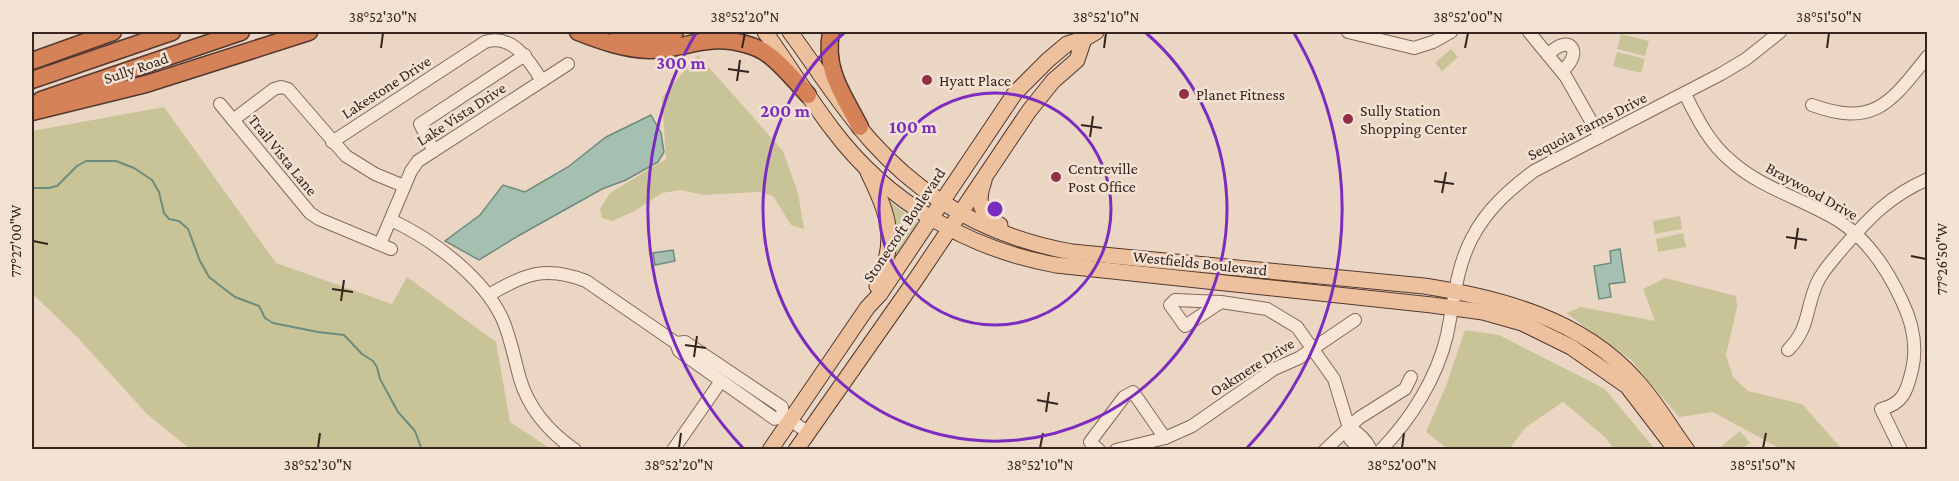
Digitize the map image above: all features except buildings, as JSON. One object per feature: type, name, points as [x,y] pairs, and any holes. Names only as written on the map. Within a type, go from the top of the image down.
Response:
[{"type":"highway","points":[[32,61],[113,32]]},
{"type":"highway","name":"Sully Road","points":[[32,80],[172,32]]},
{"type":"highway","name":"Sully Road","points":[[32,103],[241,32]]},
{"type":"highway","points":[[32,112],[146,84],[309,32]]},
{"type":"highway","points":[[578,32],[624,47],[651,50],[728,39],[769,55],[808,95]]},
{"type":"highway","points":[[618,32],[636,37],[656,38],[675,32]]},
{"type":"highway","points":[[831,32],[828,51],[830,62],[836,80],[860,127]]},
{"type":"main road","name":"Westfields Boulevard","points":[[765,32],[833,131],[866,166],[905,200],[950,230],[1004,253],[1056,265],[1452,308],[1483,312],[1522,323],[1580,353],[1627,386],[1676,450]]},
{"type":"main road","name":"Westfields Boulevard","points":[[790,32],[871,141],[911,179],[960,213],[1011,237],[1072,252],[1335,276],[1454,291],[1506,302],[1548,317],[1607,353],[1634,377],[1655,402],[1687,450]]},
{"type":"main road","name":"Stonecroft Boulevard","points":[[770,450],[786,418],[867,308],[880,294],[1015,93],[1067,44],[1090,35]]},
{"type":"main road","name":"Stonecroft Boulevard","points":[[796,450],[950,230],[1040,96],[1077,60],[1090,35]]},
{"type":"main road","points":[[911,179],[932,185],[951,178],[967,164]]},
{"type":"main road","points":[[866,166],[886,212],[889,249],[886,266],[867,308]]},
{"type":"main road","points":[[987,172],[979,196],[985,214],[998,224],[1044,241],[1052,248]]},
{"type":"street","points":[[1348,32],[1374,35],[1414,48],[1433,42],[1451,32]]},
{"type":"street","points":[[1529,32],[1562,71],[1600,137]]},
{"type":"street","name":"Sequoia Farms Drive","points":[[1381,450],[1401,427],[1427,387],[1446,339],[1454,291],[1463,258],[1471,239],[1494,206],[1510,189],[1534,171],[1685,94],[1746,59],[1780,32]]},
{"type":"street","name":"Lakestone Drive","points":[[332,142],[485,42],[499,40],[519,49],[542,81]]},
{"type":"street","points":[[1548,55],[1557,45],[1568,45],[1573,50],[1572,63],[1562,71]]},
{"type":"street","points":[[434,151],[419,126],[420,124],[525,55]]},
{"type":"street","points":[[1812,105],[1834,113],[1846,114],[1872,110],[1897,94],[1928,56]]},
{"type":"street","name":"Lake Vista Drive","points":[[386,247],[391,220],[404,186],[418,161],[568,64]]},
{"type":"street","points":[[233,120],[274,89],[281,87],[288,89],[346,156],[368,170],[404,186]]},
{"type":"street","name":"Braywood Drive","points":[[1685,94],[1706,134],[1730,161],[1755,179],[1829,216],[1855,233],[1880,262],[1898,291],[1910,320],[1914,347],[1913,368],[1907,386],[1893,406],[1881,409],[1901,450]]},
{"type":"street","name":"Trail Vista Lane","points":[[220,104],[310,213],[319,219],[386,247]]},
{"type":"street","points":[[1788,350],[1801,335],[1810,300],[1819,279],[1855,233],[1883,204],[1915,184],[1928,179]]},
{"type":"street","points":[[391,220],[428,241],[468,273],[489,295],[508,332],[521,381],[532,407],[547,427],[575,450]]},
{"type":"street","points":[[489,295],[528,274],[570,276],[586,281],[676,343],[679,351],[775,419],[786,418]]},
{"type":"street","points":[[1221,302],[1267,309],[1297,327],[1334,379],[1349,428],[1350,439],[1360,450]]},
{"type":"street","name":"Oakmere Drive","points":[[1116,450],[1165,438],[1192,426],[1274,369],[1299,358],[1355,320]]},
{"type":"street","points":[[676,343],[687,344],[736,375],[782,407],[786,418],[808,432]]},
{"type":"street","points":[[1325,450],[1359,418],[1405,389],[1411,377]]},
{"type":"street","points":[[673,450],[721,381]]},
{"type":"street","points":[[1099,450],[1090,442],[1124,396],[1133,392],[1165,438]]},
{"type":"street","points":[[1349,428],[1368,442],[1371,450]]},
{"type":"shaded area","points":[[1621,34],[1649,41],[1645,56],[1617,49]]},
{"type":"shaded area","points":[[1451,49],[1458,57],[1442,71],[1435,63]]},
{"type":"shaded area","points":[[1617,52],[1645,59],[1641,73],[1613,66]]},
{"type":"shaded area","points":[[698,55],[783,151],[798,193],[804,229],[791,225],[773,196],[758,192],[703,195],[681,190],[662,193],[633,212],[612,221],[602,218],[600,209],[610,193],[666,159],[662,97]]},
{"type":"shaded area","points":[[164,107],[276,263],[392,304],[407,277],[496,342],[510,422],[551,449],[190,449],[147,414],[78,338],[32,293],[32,131]]},
{"type":"shaded area","points":[[651,115],[661,133],[664,152],[658,162],[626,180],[602,189],[479,260],[445,241],[480,215],[503,185],[525,192],[568,167],[606,137]]},
{"type":"shaded area","points":[[887,199],[919,224],[889,271]]},
{"type":"shaded area","points":[[1680,216],[1682,229],[1655,234],[1653,221]]},
{"type":"shaded area","points":[[1683,233],[1686,247],[1658,252],[1656,239]]},
{"type":"shaded area","points":[[1620,249],[1625,282],[1609,284],[1611,297],[1599,299],[1594,266],[1611,263],[1610,251]]},
{"type":"shaded area","points":[[673,250],[675,261],[655,265],[653,253]]},
{"type":"shaded area","points":[[1665,278],[1736,296],[1737,307],[1726,355],[1733,377],[1748,391],[1802,404],[1842,449],[1779,448],[1713,412],[1679,417],[1630,359],[1566,313],[1581,307],[1655,321],[1643,289]]},
{"type":"shaded area","points":[[1465,330],[1499,335],[1605,389],[1655,449],[1614,449],[1605,437],[1563,402],[1526,427],[1509,449],[1448,449],[1426,432],[1446,386]]},
{"type":"shaded area","points":[[1740,431],[1750,443],[1742,449],[1718,449]]},
{"type":"waterway","points":[[32,188],[57,186],[77,166],[86,161],[116,161],[134,168],[152,180],[159,192],[164,213],[169,219],[179,221],[188,229],[200,261],[209,277],[235,297],[259,306],[265,318],[273,323],[344,335],[362,354],[373,361],[398,412],[415,431],[422,450]]},
{"type":"place","name":"Hyatt Place","points":[[927,80]]},
{"type":"place","name":"Planet Fitness","points":[[1184,94]]},
{"type":"place","name":"Sully Station Shopping Center","points":[[1348,119]]},
{"type":"place","name":"Centreville Post Office","points":[[1056,177]]}]
